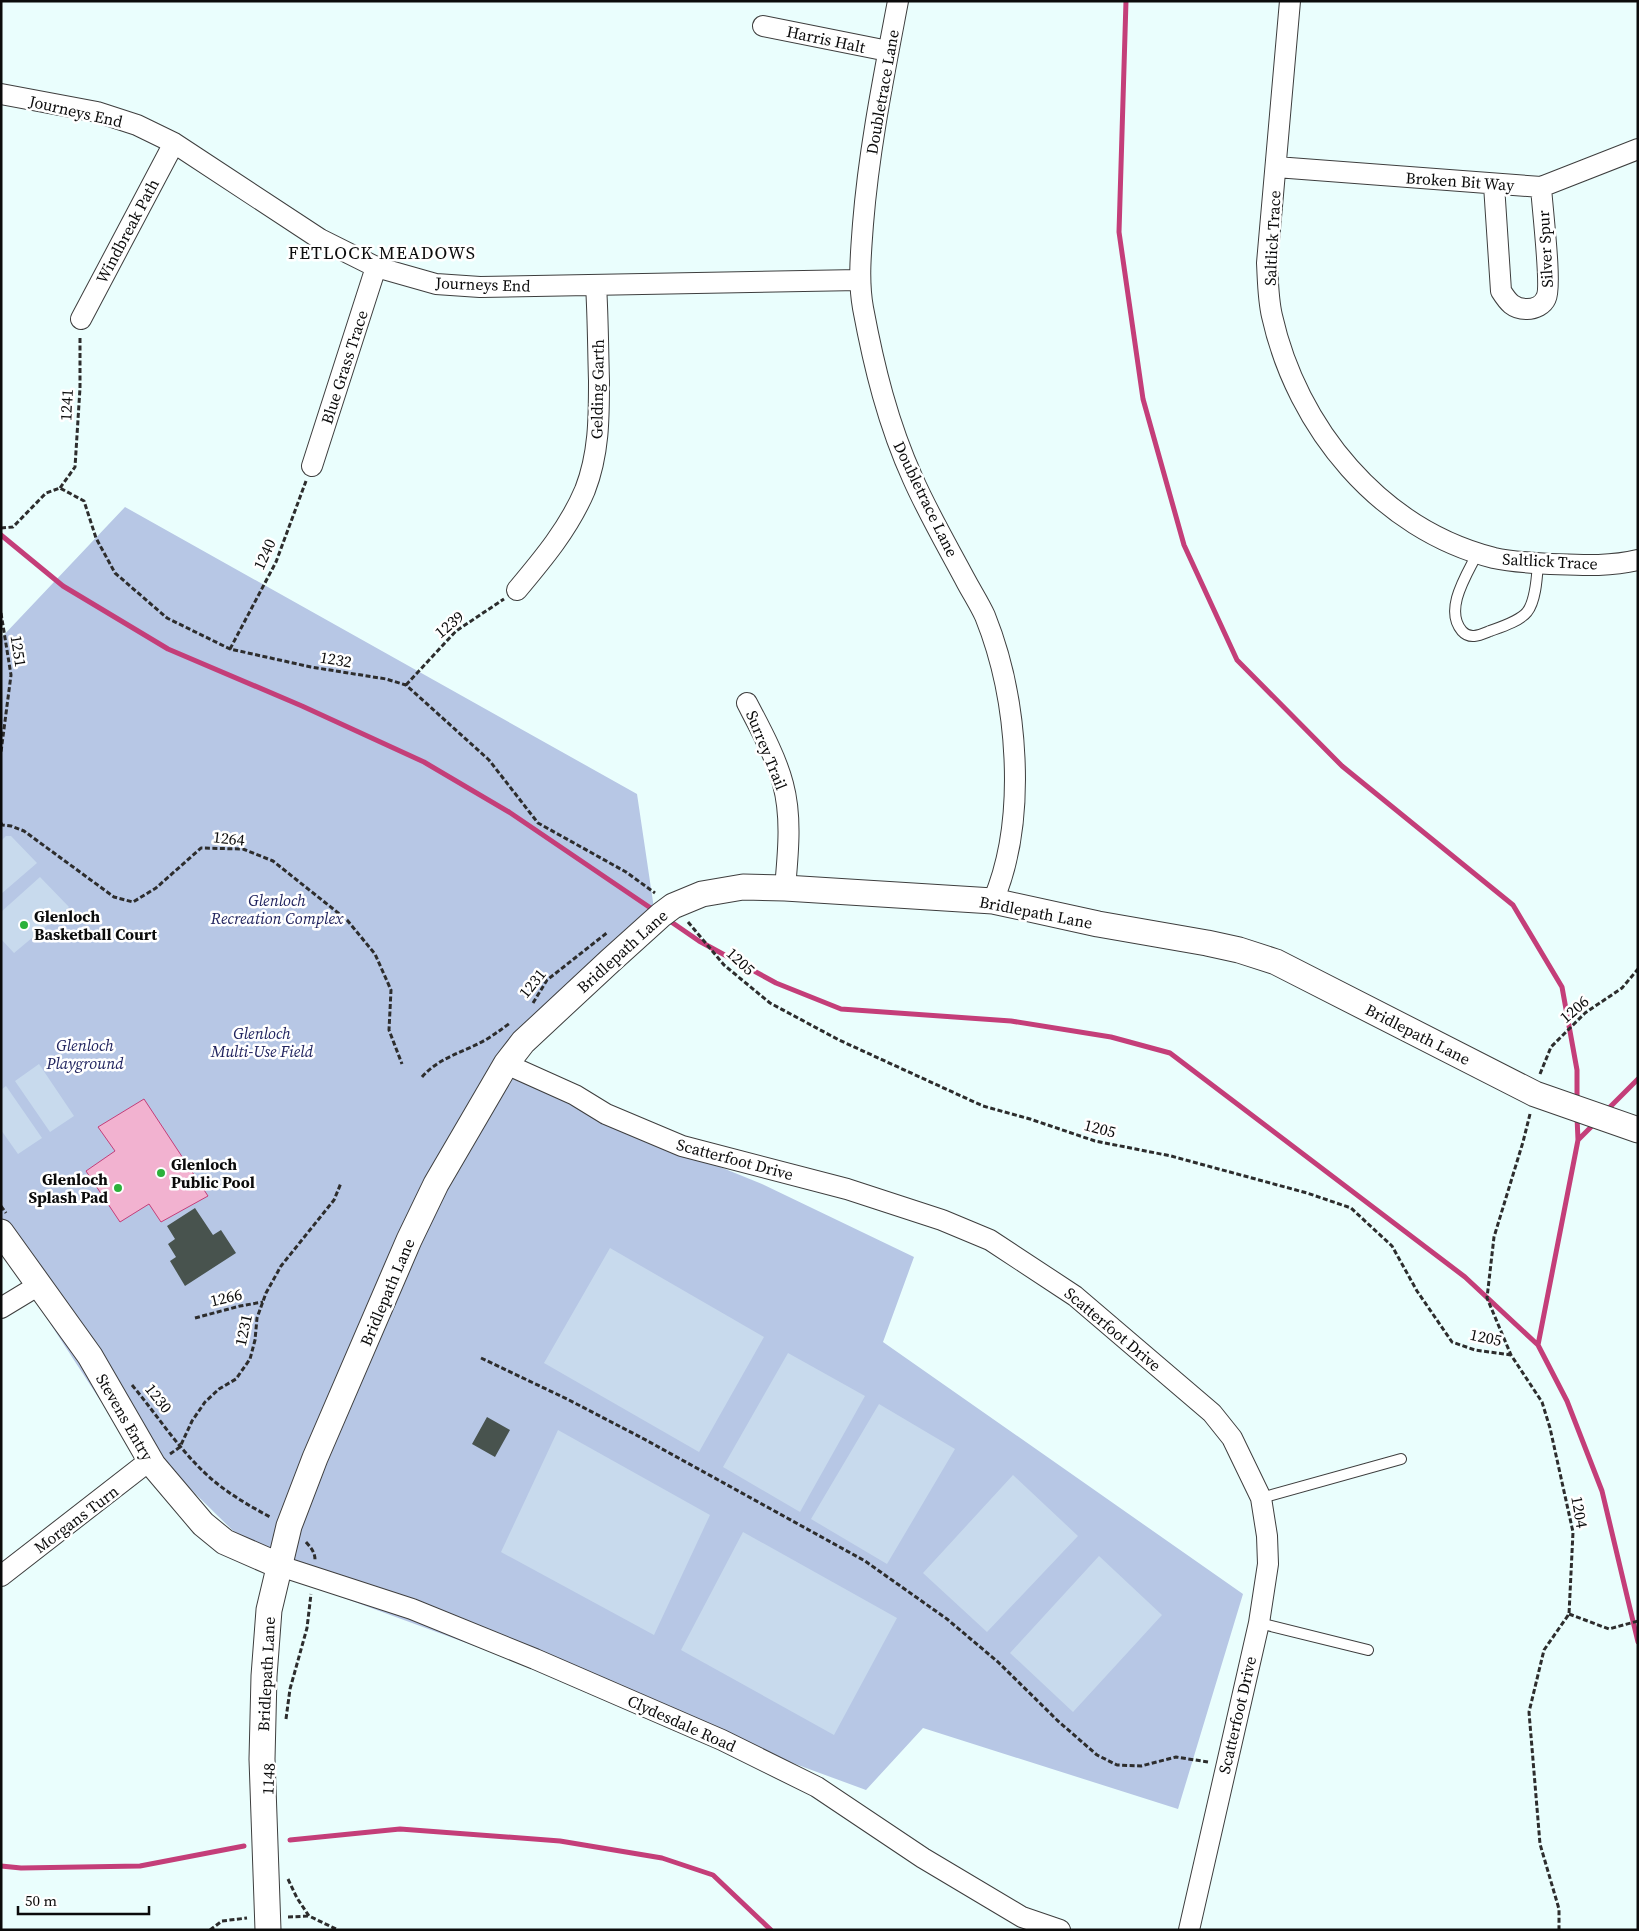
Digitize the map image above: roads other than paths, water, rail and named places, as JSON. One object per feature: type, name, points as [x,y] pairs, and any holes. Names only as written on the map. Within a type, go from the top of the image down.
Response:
[{"type":"street","name":"Doubletrace Lane","points":[[898,1],[866,180],[859,280],[878,382],[894,432],[913,480],[984,615],[997,655],[1005,689],[1012,732],[1014,784],[1010,836],[999,888],[993,901]]},
{"type":"street","name":"Saltlick Trace","points":[[1290,1],[1267,263],[1272,314],[1278,340],[1297,388],[1322,434],[1372,493],[1408,519],[1432,533],[1478,552],[1494,558],[1580,566],[1638,560]]},
{"type":"street","name":"Harris Halt","points":[[763,26],[888,52]]},
{"type":"street","name":"Journeys End","points":[[1,94],[97,112],[137,125],[174,142],[320,239],[376,267],[436,284],[480,287],[859,280]]},
{"type":"street","name":"Windbreak Path","points":[[81,319],[174,142]]},
{"type":"street","name":"Broken Bit Way","points":[[1276,167],[1494,185],[1541,187],[1638,149]]},
{"type":"street","name":"Silver Spur","points":[[1494,185],[1501,290],[1510,304],[1522,309],[1531,309],[1539,306],[1547,297],[1548,278],[1541,187]]},
{"type":"street","name":"Blue Grass Trace","points":[[312,466],[376,267]]},
{"type":"street","name":"Gelding Garth","points":[[517,590],[544,559],[559,537],[585,489],[591,471],[598,437],[599,333],[596,285]]},
{"type":"street","name":"Surrey Trail","points":[[747,703],[766,741],[783,783],[788,814],[785,888]]},
{"type":"street","name":"Bridlepath Lane","points":[[268,1930],[262,1759],[264,1676],[269,1610],[289,1526],[315,1458],[414,1229],[436,1184],[506,1064],[523,1042],[658,907],[702,894],[743,887],[993,901],[1098,924],[1239,950],[1276,962],[1535,1094],[1638,1130]]},
{"type":"street","name":"Scatterfoot Drive","points":[[506,1064],[575,1095],[606,1114],[682,1146],[847,1189],[942,1220],[990,1240],[1075,1296],[1212,1413],[1232,1438],[1261,1498],[1267,1536],[1268,1564],[1258,1623],[1189,1930]]},
{"type":"street","name":"Stevens Entry","points":[[4,1223],[39,1285],[90,1356],[151,1463],[203,1524],[225,1542],[280,1566]]},
{"type":"street","points":[[1,1308],[39,1285]]},
{"type":"street","name":"Morgans Turn","points":[[1,1576],[151,1463]]},
{"type":"street","name":"Clydesdale Road","points":[[280,1566],[412,1609],[582,1679],[722,1740],[817,1787],[923,1858],[1022,1917],[1060,1930]]},
{"type":"lane","points":[[1478,552],[1460,592],[1455,616],[1458,626],[1465,634],[1475,637],[1516,619],[1527,612],[1534,595],[1538,563]]},
{"type":"lane","points":[[1261,1498],[1400,1459]]},
{"type":"lane","points":[[1258,1623],[1368,1650]]},
{"type":"waterway","points":[[1126,1],[1119,232],[1143,399],[1184,545],[1237,660],[1342,766],[1513,905],[1562,987],[1577,1070],[1577,1101]]},
{"type":"waterway","points":[[1,535],[63,586],[168,649],[302,706],[424,762],[509,812],[655,911]]},
{"type":"waterway","points":[[667,919],[699,941],[776,983],[841,1009],[1011,1021],[1111,1037],[1170,1053],[1465,1277],[1538,1345],[1567,1401],[1602,1491],[1638,1642]]},
{"type":"waterway","points":[[1606,1111],[1638,1079]]},
{"type":"waterway","points":[[1538,1345],[1578,1140],[1577,1117]]},
{"type":"waterway","points":[[1578,1140],[1595,1123]]},
{"type":"waterway","points":[[290,1840],[400,1829],[560,1841],[662,1858],[713,1875],[771,1930]]},
{"type":"waterway","points":[[1,1866],[21,1868],[140,1866],[244,1846]]},
{"type":"place","name":"Glenloch Basketball Court","points":[[24,925]]},
{"type":"place","name":"Glenloch Public Pool","points":[[161,1173]]},
{"type":"place","name":"Glenloch Splash Pad","points":[[118,1188]]},
{"type":"district","name":"FETLOCK MEADOWS","points":[[382,253]]},
{"type":"park label","name":"Glenloch Recreation Complex","points":[[277,909]]},
{"type":"park label","name":"Glenloch Multi-Use Field","points":[[262,1042]]},
{"type":"park label","name":"Glenloch Playground","points":[[85,1054]]}]
